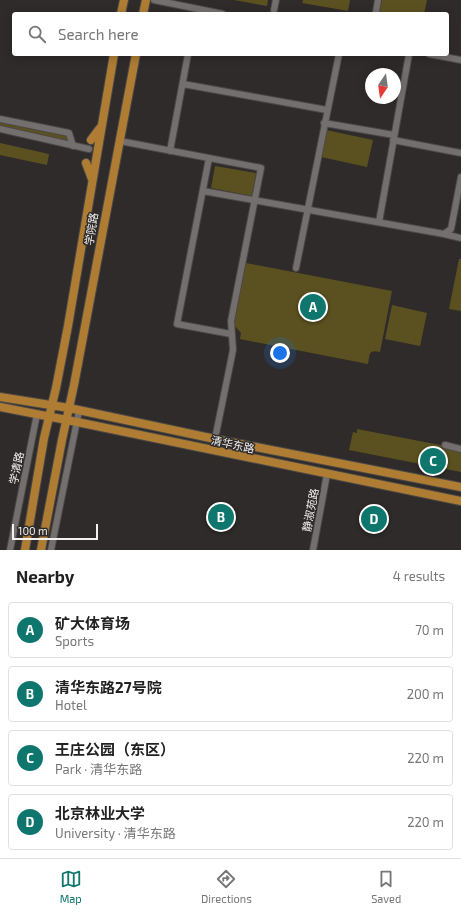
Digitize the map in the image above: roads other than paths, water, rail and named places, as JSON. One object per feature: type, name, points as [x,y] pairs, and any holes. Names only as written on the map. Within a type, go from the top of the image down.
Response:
[{"type":"main road","points":[[121,12],[124,0]]},
{"type":"main road","points":[[143,12],[146,0]]},
{"type":"main road","name":"学院路","points":[[49,416],[68,326],[114,56]]},
{"type":"main road","name":"学院路","points":[[66,420],[136,56]]},
{"type":"main road","points":[[91,140],[102,126]]},
{"type":"main road","points":[[86,163],[92,182]]},
{"type":"main road","points":[[102,238],[110,221]]},
{"type":"main road","name":"清华东路","points":[[0,397],[69,408],[215,439],[461,487]]},
{"type":"main road","name":"清华东路","points":[[0,407],[461,501]]},
{"type":"main road","name":"学清路","points":[[24,550],[49,416]]},
{"type":"main road","points":[[42,548],[66,420]]},
{"type":"main road","points":[[318,473],[321,460]]},
{"type":"main road","points":[[331,475],[338,463]]},
{"type":"street","points":[[154,0],[190,11],[201,12]]},
{"type":"street","points":[[274,10],[276,0]]},
{"type":"street","points":[[376,12],[378,0]]},
{"type":"street","points":[[170,151],[188,56]]},
{"type":"street","points":[[296,268],[324,122],[339,56]]},
{"type":"street","points":[[379,222],[409,56]]},
{"type":"street","points":[[440,56],[461,60]]},
{"type":"street","points":[[183,84],[327,110]]},
{"type":"street","points":[[0,119],[69,133],[73,146]]},
{"type":"street","points":[[324,122],[461,153]]},
{"type":"street","points":[[0,129],[89,149]]},
{"type":"street","points":[[125,142],[261,168],[231,321],[233,350],[215,439]]},
{"type":"street","points":[[209,158],[177,324],[231,334]]},
{"type":"street","points":[[444,234],[451,229],[458,206],[461,177]]},
{"type":"street","points":[[203,191],[461,238]]},
{"type":"street","points":[[51,550],[79,411]]},
{"type":"street","name":"学清路","points":[[10,550],[37,414]]},
{"type":"street","points":[[445,445],[461,449]]},
{"type":"street","name":"静淑苑路","points":[[313,550],[331,475]]},
{"type":"place","name":"矿大体育场","points":[[313,307]]},
{"type":"place","name":"王庄公园（东区）","points":[[433,461]]},
{"type":"place","name":"清华东路27号院","points":[[221,517]]},
{"type":"place","name":"北京林业大学","points":[[374,519]]}]
